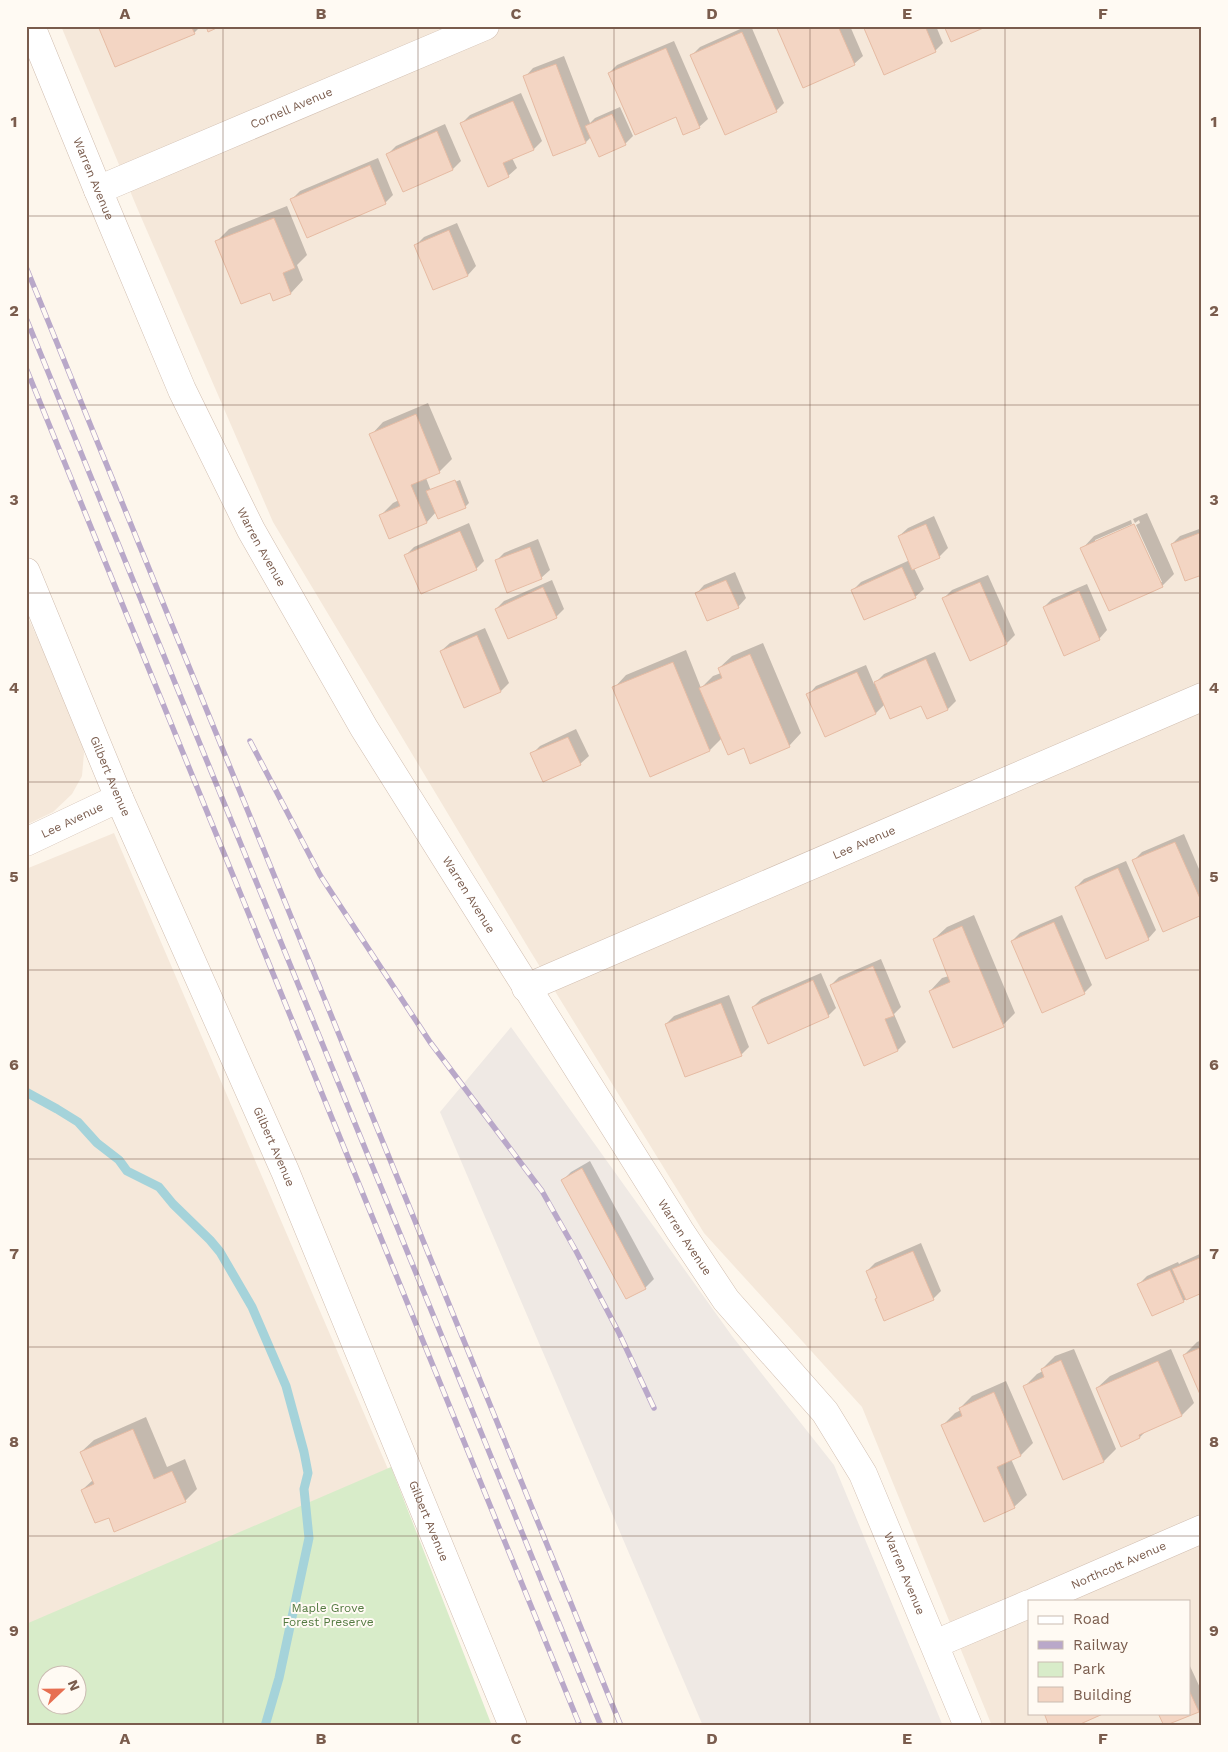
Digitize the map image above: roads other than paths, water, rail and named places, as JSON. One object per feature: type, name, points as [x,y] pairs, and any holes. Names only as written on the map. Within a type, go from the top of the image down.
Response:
[{"type":"street","name":"Warren Avenue","points":[[31,26],[182,390],[252,530],[364,728],[680,1231],[726,1300],[825,1412],[863,1474],[968,1726]]},
{"type":"street","name":"Cornell Avenue","points":[[98,190],[485,26]]},
{"type":"street","name":"Gilbert Avenue","points":[[26,572],[119,798],[285,1171],[513,1726]]},
{"type":"street","name":"Lee Avenue","points":[[526,988],[1202,697]]},
{"type":"street","name":"Lee Avenue","points":[[26,842],[119,798]]},
{"type":"street","name":"Northcott Avenue","points":[[1038,1600],[1202,1529]]},
{"type":"street","points":[[935,1644],[1028,1604]]},
{"type":"waterway","points":[[26,1092],[78,1122],[97,1143],[119,1160],[127,1171],[159,1187],[173,1204],[210,1240],[220,1252],[252,1307],[286,1386],[308,1473],[304,1489],[309,1538],[279,1678],[265,1726]]},
{"type":"railway","points":[[26,267],[621,1726]]},
{"type":"railway","points":[[26,318],[601,1726]]},
{"type":"railway","points":[[26,368],[580,1726]]},
{"type":"railway","points":[[250,741],[320,875],[430,1042],[542,1191],[619,1333],[654,1408]]},
{"type":"park label","name":"Maple Grove Forest Preserve","points":[[328,1615]]}]
